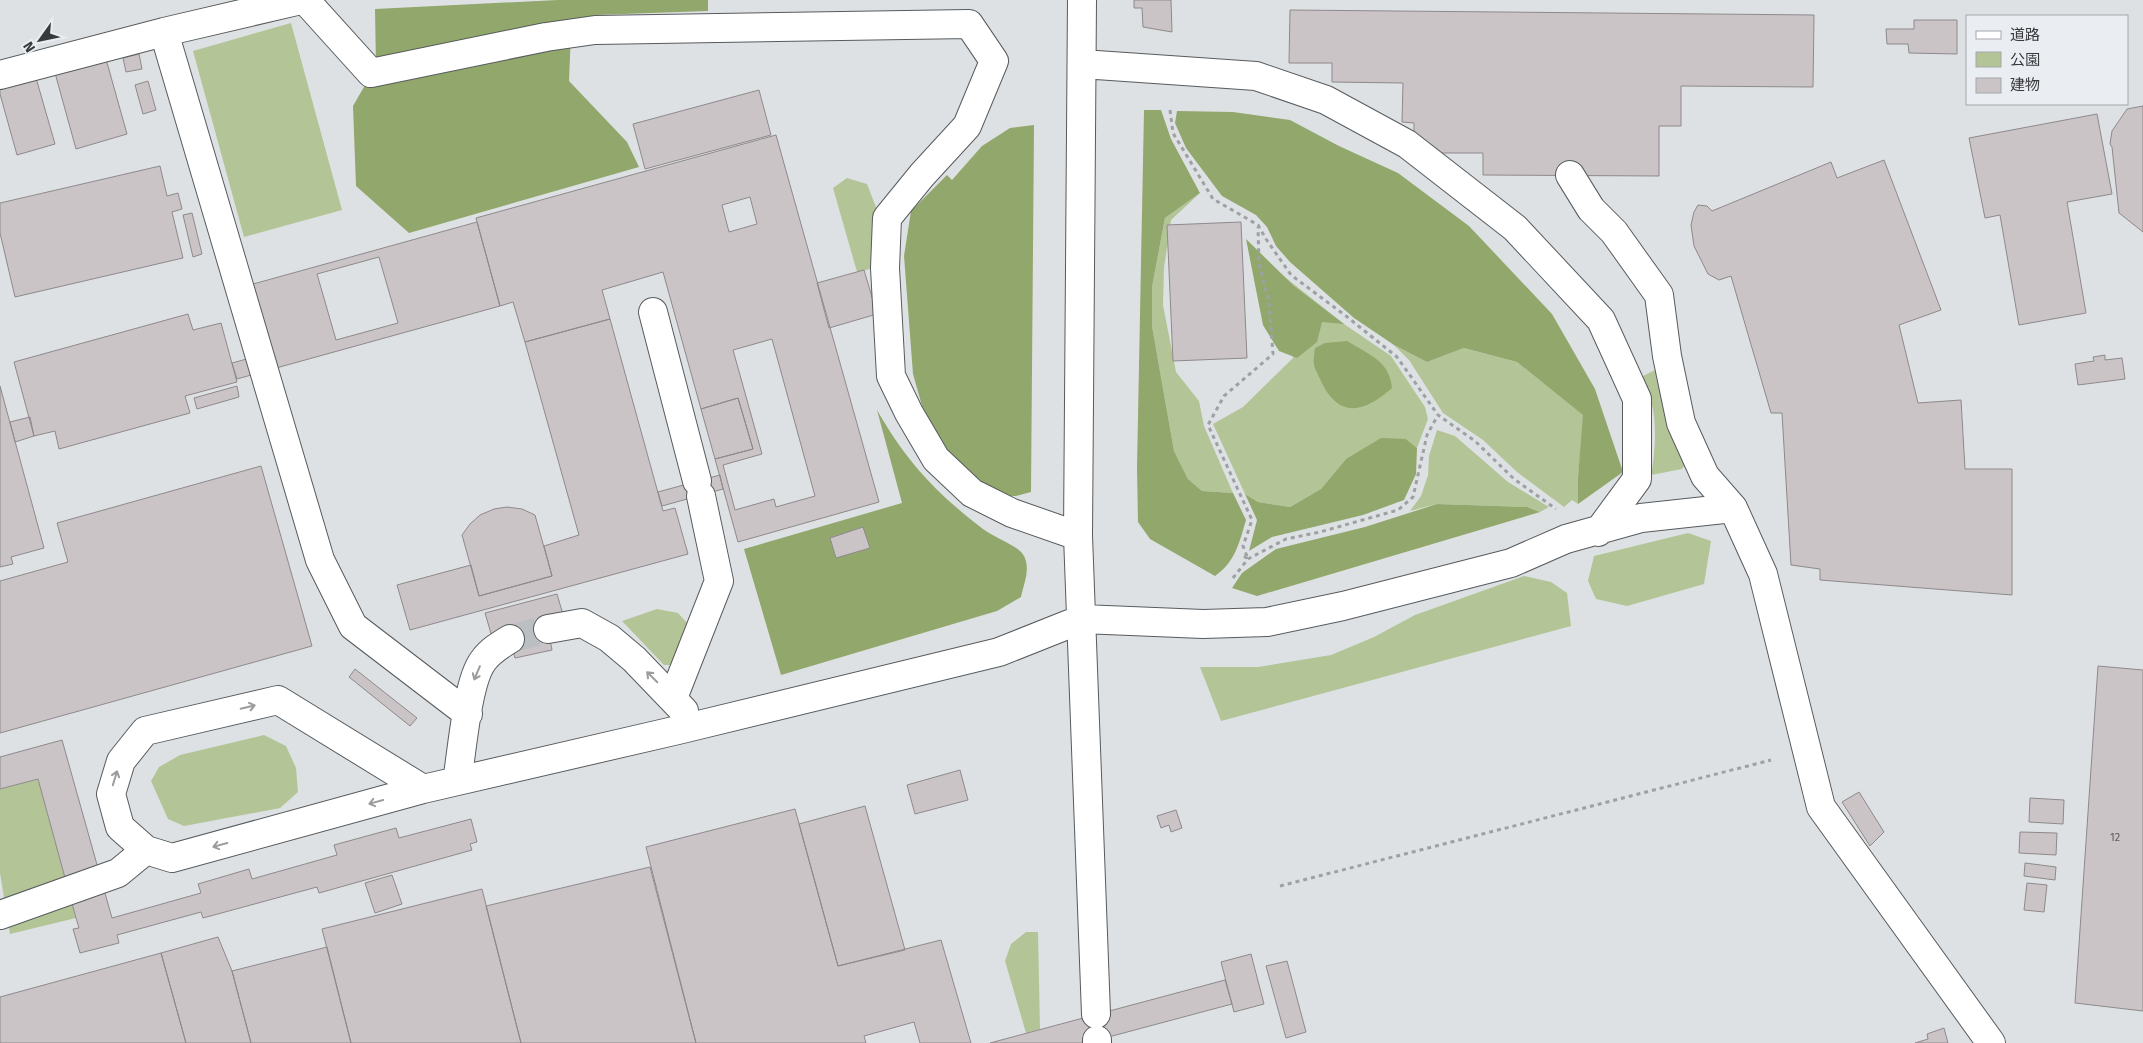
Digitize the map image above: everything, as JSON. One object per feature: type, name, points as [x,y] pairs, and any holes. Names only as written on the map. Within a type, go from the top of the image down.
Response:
[{"type":"lane","points":[[0,75],[164,32],[303,0],[371,73],[546,37],[595,30],[969,24],[994,61],[967,126],[922,175],[887,218],[885,268],[891,376],[909,413],[936,459],[972,493],[1012,513],[1078,536]]},
{"type":"lane","points":[[1082,0],[1078,536],[1096,1032]]},
{"type":"lane","points":[[164,32],[320,560],[353,626],[468,714]]},
{"type":"lane","points":[[1082,64],[1256,76],[1326,100],[1407,144],[1515,228],[1601,320],[1637,400],[1637,479],[1598,532]]},
{"type":"lane","points":[[1570,176],[1591,209],[1614,232],[1659,295],[1681,423],[1705,476],[1733,508],[1763,574],[1821,807],[1992,1043]]},
{"type":"lane","points":[[653,312],[699,489],[719,581],[673,698]]},
{"type":"lane","points":[[424,789],[278,700],[145,731],[121,760],[111,794],[120,827],[146,850],[172,858],[424,789],[998,652],[1082,619],[1203,624],[1268,622],[1343,606],[1512,563],[1566,539],[1598,532],[1641,518],[1733,508]]},
{"type":"lane","points":[[548,629],[582,623],[610,638],[634,659],[697,725]]},
{"type":"lane","points":[[457,782],[472,685],[482,662],[497,646],[510,639]]},
{"type":"lane","points":[[0,915],[118,873],[146,850]]},
{"type":"path","points":[[1170,110],[1173,133],[1213,199],[1258,225],[1291,275],[1397,356],[1438,415],[1475,441],[1514,479],[1556,507],[1566,539]]},
{"type":"path","points":[[1248,559],[1242,546],[1252,520],[1208,425],[1224,396],[1273,354],[1269,302],[1259,263],[1258,225]]},
{"type":"path","points":[[1233,578],[1248,559],[1286,540],[1398,510],[1413,497],[1427,435],[1438,415]]},
{"type":"path","points":[[1244,556],[1248,559]]},
{"type":"path","points":[[1280,886],[1771,760]]},
{"type":"green space","points":[[558,0],[708,0],[708,11],[594,15],[571,32],[569,81],[627,142],[639,167],[409,233],[356,186],[353,106],[376,66],[375,9]]},
{"type":"green space","points":[[291,23],[342,210],[244,237],[193,51]]},
{"type":"green space","points":[[1144,110],[1161,110],[1171,139],[1200,193],[1165,218],[1152,287],[1152,326],[1174,451],[1188,479],[1202,491],[1233,493],[1246,520],[1232,558],[1222,571],[1215,576],[1150,539],[1138,522],[1137,468]]},
{"type":"green space","points":[[1177,111],[1233,112],[1290,120],[1339,146],[1398,173],[1469,226],[1552,314],[1595,389],[1623,472],[1578,504],[1578,477],[1583,415],[1517,362],[1464,348],[1427,362],[1394,345],[1354,318],[1290,262],[1276,246],[1267,227],[1256,215],[1222,196],[1186,148],[1175,123]]},
{"type":"green space","points":[[1034,125],[1031,492],[1016,496],[997,496],[943,455],[924,413],[913,374],[904,256],[911,211],[947,175],[952,180],[982,146],[1010,128]]},
{"type":"green space","points":[[847,178],[867,184],[879,215],[870,269],[857,272],[833,188]]},
{"type":"green space","points":[[1200,193],[1171,220],[1164,268],[1163,305],[1176,372],[1199,401],[1204,426],[1233,493],[1202,491],[1188,479],[1174,451],[1152,326],[1152,287],[1165,218]]},
{"type":"green space","points":[[1246,239],[1294,286],[1344,324],[1322,322],[1317,342],[1297,358],[1279,351],[1263,325]]},
{"type":"green space","points":[[1281,274],[1344,324],[1391,356],[1425,407],[1428,419],[1417,448],[1406,439],[1346,459],[1321,489],[1290,507],[1258,502],[1245,494],[1213,424],[1243,407],[1293,358],[1287,305]]},
{"type":"green space","points":[[1347,341],[1377,359],[1387,371],[1390,379],[1392,388],[1372,403],[1362,407],[1344,407],[1336,402],[1328,393],[1314,366],[1315,348],[1325,343]]},
{"type":"green space","points":[[1394,345],[1427,362],[1464,348],[1517,362],[1584,415],[1578,477],[1578,504],[1572,500],[1564,507],[1517,472],[1483,440],[1443,413],[1409,360]]},
{"type":"green space","points":[[1657,369],[1686,463],[1682,469],[1651,475],[1655,422],[1652,405],[1644,388],[1643,376]]},
{"type":"green space","points":[[877,410],[911,461],[951,503],[983,529],[1022,553],[1027,569],[1021,597],[997,611],[781,675],[744,549],[902,503]]},
{"type":"green space","points":[[1437,430],[1455,436],[1508,482],[1549,507],[1540,512],[1527,507],[1437,504],[1410,511],[1421,496],[1428,475],[1429,456]]},
{"type":"green space","points":[[1381,438],[1406,439],[1417,448],[1416,474],[1404,500],[1363,515],[1272,537],[1249,551],[1257,520],[1245,494],[1258,502],[1290,507],[1321,489],[1346,459]]},
{"type":"green space","points":[[1437,504],[1527,507],[1540,512],[1257,596],[1232,588],[1242,573],[1276,549],[1365,527]]},
{"type":"green space","points":[[1688,533],[1711,541],[1704,584],[1627,606],[1596,599],[1588,581],[1594,556]]},
{"type":"green space","points":[[1524,576],[1551,582],[1567,593],[1571,626],[1221,721],[1200,667],[1258,667],[1331,655],[1374,637],[1415,615]]},
{"type":"green space","points":[[657,609],[678,613],[689,625],[673,665],[664,665],[622,621]]},
{"type":"green space","points":[[264,735],[286,746],[296,768],[298,792],[280,808],[184,826],[168,819],[151,781],[159,767],[180,755]]},
{"type":"green space","points":[[38,779],[76,918],[10,934],[0,873],[0,789]]},
{"type":"green space","points":[[1026,932],[1038,932],[1040,1029],[1026,1033],[1005,961],[1011,944]]},
{"type":"building","points":[[1134,0],[1171,0],[1172,32],[1143,27],[1142,8],[1134,8]]},
{"type":"building","points":[[1290,10],[1814,15],[1813,87],[1681,86],[1681,126],[1659,126],[1659,176],[1483,175],[1483,153],[1442,153],[1414,134],[1414,123],[1402,122],[1403,83],[1332,82],[1332,63],[1289,63]]},
{"type":"building","points":[[1914,20],[1957,20],[1957,54],[1909,53],[1908,44],[1887,44],[1886,29],[1914,29]]},
{"type":"building","points":[[139,54],[142,69],[126,72],[123,58]]},
{"type":"building","points":[[106,59],[127,134],[76,149],[55,73]]},
{"type":"building","points":[[36,78],[55,144],[17,155],[0,94],[0,87]]},
{"type":"building","points":[[148,81],[156,110],[143,114],[135,85]]},
{"type":"building","points":[[759,90],[771,135],[645,169],[633,124]]},
{"type":"building","points":[[2143,106],[2143,232],[2119,213],[2112,147],[2110,144],[2112,131],[2127,109]]},
{"type":"building","points":[[2097,114],[2112,194],[2067,202],[2086,313],[2019,325],[2000,215],[1985,218],[1969,138]]},
{"type":"building","points":[[776,135],[879,502],[738,542],[715,459],[753,449],[738,398],[701,409],[663,272],[602,290],[610,319],[525,342],[513,302],[500,306],[476,218]],"holes":[[[750,197],[757,224],[729,232],[722,205]],[[772,339],[815,496],[776,507],[774,499],[735,510],[723,465],[762,454],[733,350]]]},
{"type":"building","points":[[1884,160],[1941,310],[1899,325],[1918,403],[1961,400],[1965,469],[2012,469],[2012,595],[1820,580],[1820,569],[1791,565],[1782,413],[1771,413],[1731,276],[1719,280],[1708,274],[1694,246],[1691,225],[1698,205],[1707,206],[1712,211],[1831,162],[1837,178]]},
{"type":"building","points":[[160,166],[167,196],[178,193],[182,209],[172,212],[183,258],[15,297],[0,233],[0,203]]},
{"type":"building","points":[[192,213],[202,254],[193,257],[183,215]]},
{"type":"building","points":[[477,222],[500,306],[269,370],[246,286]],"holes":[[[379,257],[398,323],[336,340],[317,274]]]},
{"type":"building","points":[[1241,222],[1247,358],[1173,361],[1167,225]]},
{"type":"building","points":[[864,270],[877,314],[829,328],[817,283]]},
{"type":"building","points":[[188,314],[193,330],[221,323],[237,382],[185,396],[190,413],[59,449],[55,431],[34,436],[14,362]]},
{"type":"building","points":[[610,319],[663,511],[675,508],[688,554],[410,630],[397,585],[471,565],[479,596],[552,576],[544,546],[579,535],[525,342]]},
{"type":"building","points":[[265,354],[269,370],[237,379],[232,363]]},
{"type":"building","points":[[2105,355],[2105,360],[2122,358],[2125,379],[2078,385],[2075,364],[2094,361],[2093,357]]},
{"type":"building","points":[[0,386],[44,548],[11,557],[13,564],[0,567]]},
{"type":"building","points":[[237,386],[239,397],[197,409],[194,398]]},
{"type":"building","points":[[738,398],[753,449],[715,459],[701,409]]},
{"type":"building","points":[[30,417],[34,436],[15,442],[10,422]]},
{"type":"building","points":[[261,466],[312,646],[0,733],[0,581],[68,562],[57,523]]},
{"type":"building","points":[[720,475],[723,489],[662,506],[658,492]]},
{"type":"building","points":[[507,507],[522,509],[535,515],[552,576],[479,596],[462,535],[480,515],[494,509]]},
{"type":"building","points":[[863,527],[870,548],[836,558],[830,538]]},
{"type":"building","points":[[557,594],[564,618],[548,629],[552,650],[515,658],[508,633],[492,637],[485,613]]},
{"type":"building","points":[[2098,666],[2143,670],[2143,1011],[2075,1003]]},
{"type":"building","points":[[355,669],[417,718],[410,726],[349,677]]},
{"type":"building","points":[[62,740],[112,918],[201,893],[198,884],[249,869],[252,879],[337,855],[334,845],[396,828],[399,838],[471,819],[477,842],[470,844],[472,850],[319,893],[317,887],[203,918],[201,912],[117,935],[119,943],[80,953],[73,929],[79,928],[38,779],[0,789],[0,757]]},
{"type":"building","points":[[960,770],[968,800],[915,814],[907,785]]},
{"type":"building","points":[[1859,792],[1884,832],[1870,846],[1842,802]]},
{"type":"building","points":[[2030,798],[2064,800],[2063,824],[2029,822]]},
{"type":"building","points":[[865,806],[905,950],[838,966],[799,824]]},
{"type":"building","points":[[795,809],[838,966],[941,940],[971,1043],[920,1043],[914,1022],[864,1036],[866,1043],[696,1043],[646,847]]},
{"type":"building","points":[[1176,810],[1182,828],[1171,832],[1169,825],[1161,828],[1157,816]]},
{"type":"building","points":[[2020,832],[2057,833],[2056,855],[2019,853]]},
{"type":"building","points":[[2025,863],[2056,867],[2055,880],[2024,876]]},
{"type":"building","points":[[650,867],[696,1043],[521,1043],[486,906]]},
{"type":"building","points":[[392,875],[402,904],[375,913],[365,883]]},
{"type":"building","points":[[2027,883],[2047,885],[2044,912],[2024,910]]},
{"type":"building","points":[[482,889],[521,1043],[351,1043],[322,929]]},
{"type":"building","points":[[218,937],[232,971],[251,1043],[186,1043],[161,953]]},
{"type":"building","points":[[327,947],[351,1043],[251,1043],[232,971]]},
{"type":"building","points":[[161,953],[186,1043],[0,1043],[0,997]]},
{"type":"building","points":[[1251,954],[1264,1004],[1234,1012],[1221,962]]},
{"type":"building","points":[[1287,961],[1306,1032],[1286,1038],[1266,966]]},
{"type":"building","points":[[1225,980],[1232,1004],[1086,1043],[990,1043]]},
{"type":"building","points":[[1944,1028],[1948,1043],[1915,1043],[1928,1039],[1927,1034]]},
{"type":"tunnel","points":[[510,639],[548,629]]}]
